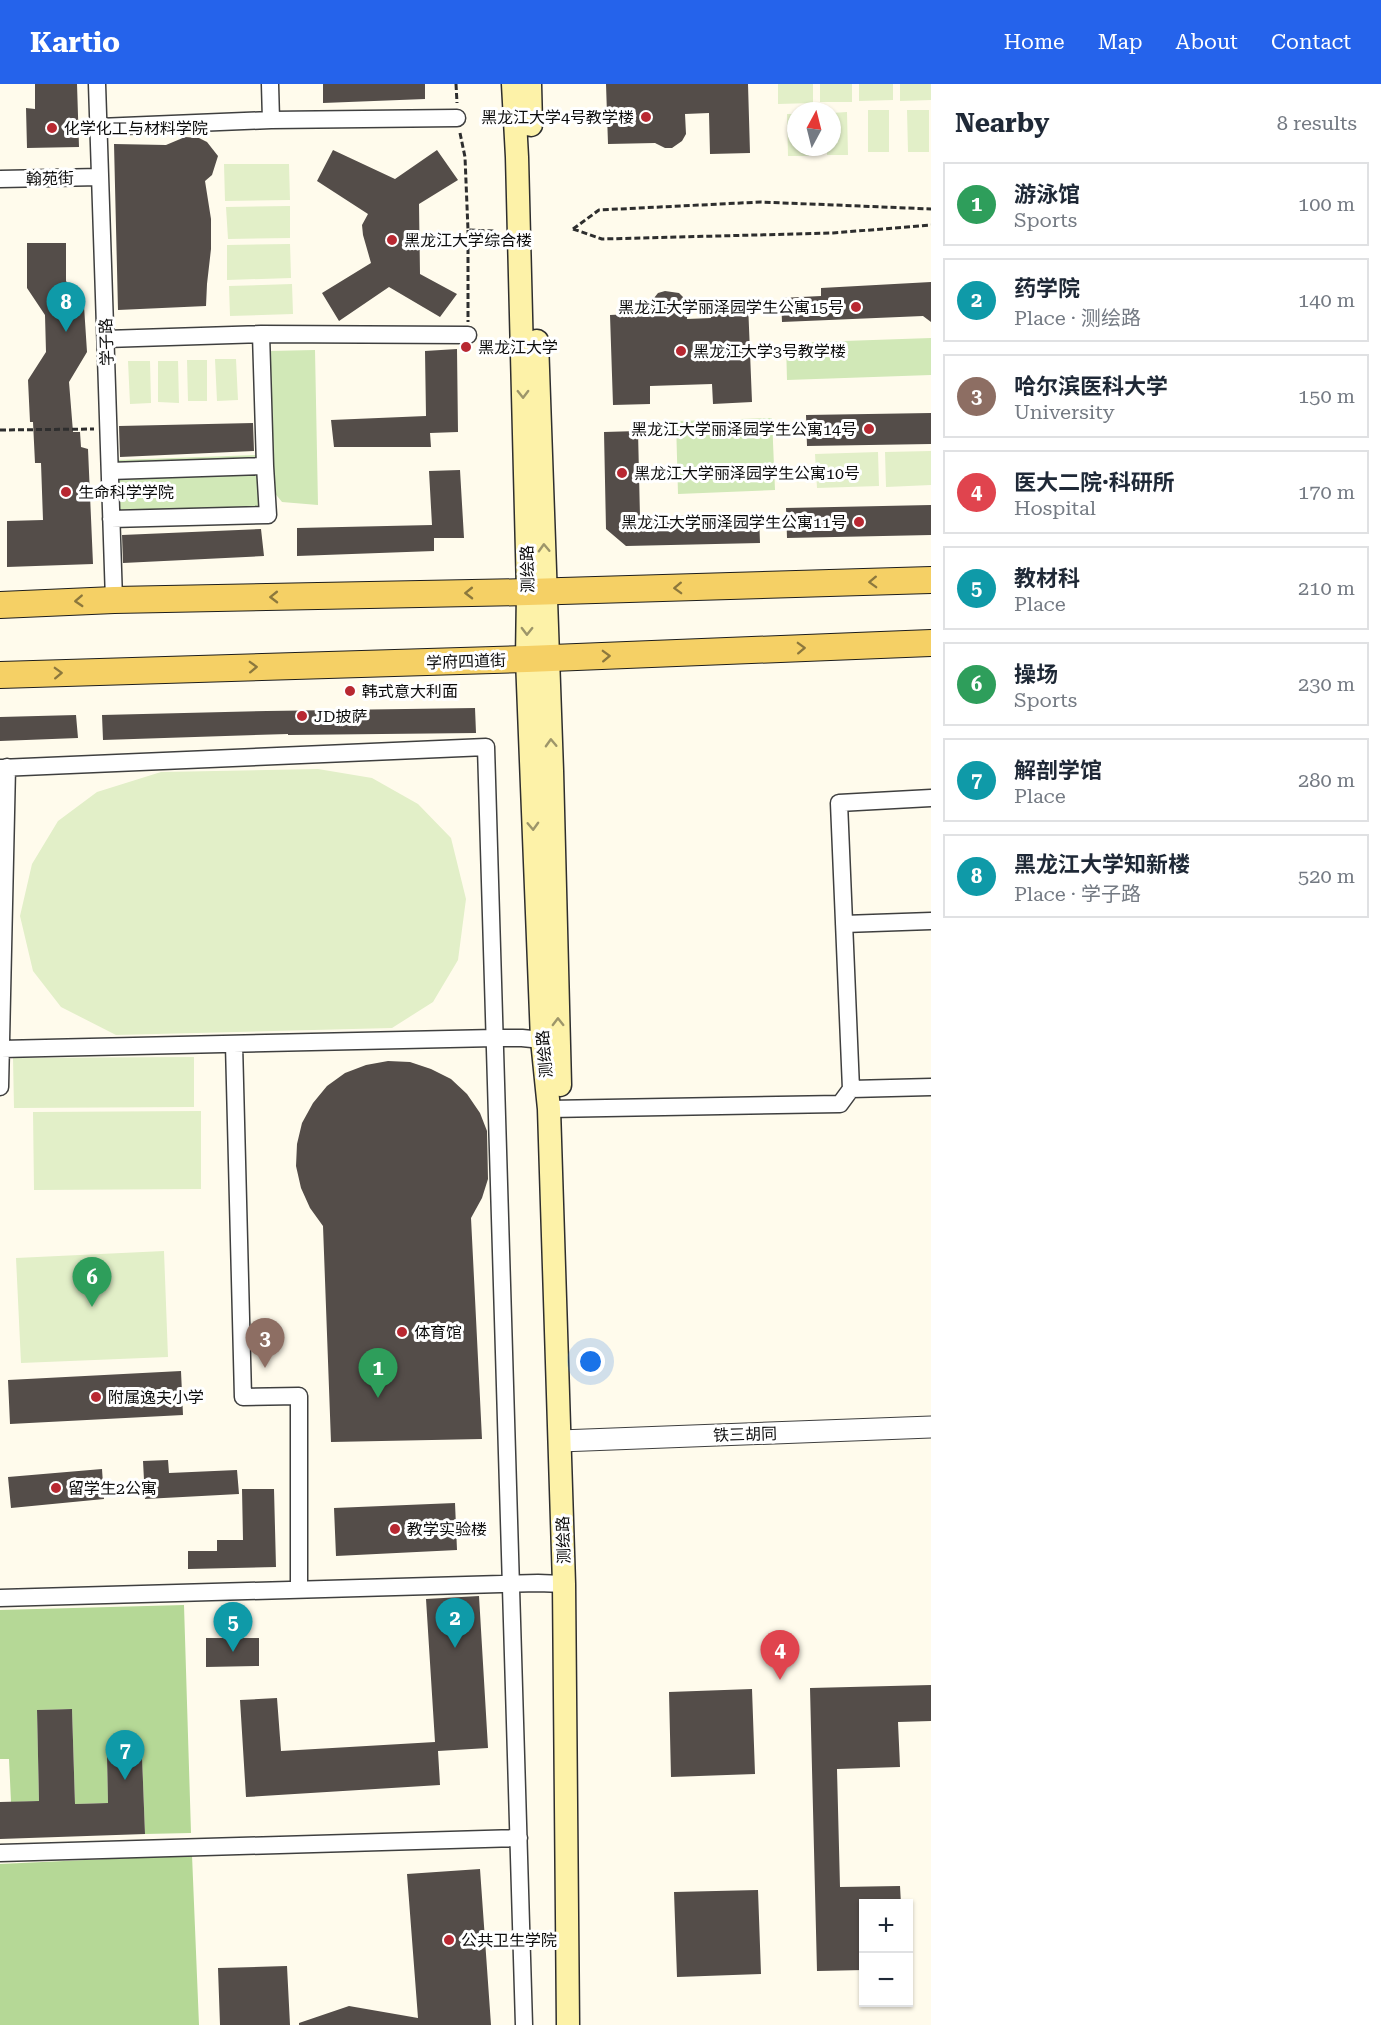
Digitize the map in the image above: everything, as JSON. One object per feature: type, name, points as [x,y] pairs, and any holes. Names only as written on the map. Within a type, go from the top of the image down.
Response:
[{"type":"main road","name":"测绘路","points":[[513,84],[537,592]]},
{"type":"main road","name":"测绘路","points":[[530,84],[542,1040],[555,1109]]},
{"type":"main road","points":[[0,605],[114,600],[537,592],[931,580]]},
{"type":"main road","name":"学府四道街","points":[[0,675],[537,659],[931,643]]},
{"type":"main road","name":"测绘路","points":[[537,659],[555,1109],[584,2025]]},
{"type":"main road","name":"测绘路","points":[[564,1441],[568,2025]]},
{"type":"street","name":"学子路","points":[[97,84],[114,600]]},
{"type":"street","points":[[270,84],[271,120]]},
{"type":"street","points":[[99,127],[271,120],[457,118]]},
{"type":"street","name":"翰苑街","points":[[0,179],[100,177]]},
{"type":"street","points":[[111,519],[268,515],[261,334]]},
{"type":"street","points":[[106,339],[261,334],[468,335]]},
{"type":"street","points":[[110,471],[265,466]]},
{"type":"street","points":[[0,1087],[4,767],[486,747],[524,2025]]},
{"type":"street","points":[[555,1109],[840,1104],[851,1089],[839,803],[931,798]]},
{"type":"street","points":[[844,924],[931,921]]},
{"type":"street","points":[[1,1049],[495,1038],[542,1040]]},
{"type":"street","points":[[234,1044],[243,1397],[299,1396],[299,1589]]},
{"type":"street","points":[[851,1089],[931,1087]]},
{"type":"street","name":"铁三胡同","points":[[564,1441],[931,1427]]},
{"type":"street","points":[[0,1598],[511,1583],[564,1584]]},
{"type":"street","points":[[0,1853],[519,1838]]},
{"type":"path","points":[[457,118],[465,158],[468,335]]},
{"type":"path","points":[[931,208],[760,202],[599,210],[573,229],[602,240],[833,233],[931,225]]},
{"type":"path","points":[[468,230],[494,231]]},
{"type":"path","points":[[0,430],[108,429]]},
{"type":"green space","points":[[778,84],[813,84],[813,102],[778,104]]},
{"type":"green space","points":[[820,84],[852,84],[852,102],[820,102]]},
{"type":"green space","points":[[859,84],[893,84],[893,100],[859,101]]},
{"type":"green space","points":[[900,84],[931,84],[931,100],[900,101]]},
{"type":"green space","points":[[868,110],[889,110],[889,152],[868,152]]},
{"type":"green space","points":[[907,110],[929,110],[929,152],[908,152]]},
{"type":"green space","points":[[841,112],[847,112],[848,155],[841,155]]},
{"type":"green space","points":[[224,164],[289,164],[290,200],[225,201]]},
{"type":"green space","points":[[290,206],[290,238],[228,239],[226,207]]},
{"type":"green space","points":[[290,244],[291,278],[227,280],[227,245]]},
{"type":"green space","points":[[292,284],[293,314],[230,316],[229,286]]},
{"type":"green space","points":[[931,338],[931,375],[787,380],[786,343]]},
{"type":"green space","points":[[315,350],[318,505],[282,502],[269,486],[269,351]]},
{"type":"green space","points":[[215,359],[236,359],[238,400],[217,401]]},
{"type":"green space","points":[[187,360],[207,360],[207,401],[188,401]]},
{"type":"green space","points":[[128,361],[150,361],[151,403],[130,404]]},
{"type":"green space","points":[[158,361],[178,361],[179,403],[158,402]]},
{"type":"green space","points":[[772,418],[775,490],[678,494],[676,421]]},
{"type":"green space","points":[[931,451],[931,485],[886,487],[885,452]]},
{"type":"green space","points":[[878,452],[879,486],[817,488],[815,454]]},
{"type":"green space","points":[[258,455],[262,511],[120,515],[118,460]]},
{"type":"green space","points":[[318,769],[372,778],[418,804],[451,838],[466,899],[458,960],[433,1002],[392,1028],[116,1035],[61,1007],[33,971],[20,916],[32,864],[58,821],[97,792],[161,772]]},
{"type":"green space","points":[[194,1057],[194,1107],[14,1108],[13,1058]]},
{"type":"green space","points":[[201,1111],[201,1189],[34,1190],[33,1112]]},
{"type":"green space","points":[[164,1251],[168,1357],[21,1363],[16,1258]]},
{"type":"green space","points":[[184,1605],[191,1833],[145,1834],[142,1756],[107,1757],[108,1803],[75,1804],[72,1709],[37,1710],[39,1801],[11,1802],[9,1759],[0,1759],[0,1610]]},
{"type":"green space","points":[[192,1855],[199,2025],[0,2025],[0,1864]]},
{"type":"building","name":"化学化工与材料学院","points":[[35,84],[77,84],[79,147],[27,148],[26,108],[35,109]]},
{"type":"building","points":[[323,84],[425,84],[425,99],[323,103]]},
{"type":"building","name":"黑龙江大学4号教学楼","points":[[606,84],[748,84],[750,153],[710,154],[709,113],[685,114],[686,134],[682,141],[672,148],[665,148],[655,143],[608,144]]},
{"type":"building","points":[[185,137],[199,138],[207,142],[218,156],[212,175],[205,181],[211,219],[206,306],[118,310],[114,144],[166,145]]},
{"type":"building","name":"黑龙江大学综合楼","points":[[333,150],[395,179],[437,150],[458,180],[419,204],[420,274],[457,294],[440,317],[389,287],[339,321],[322,293],[371,263],[362,225],[368,214],[317,181]]},
{"type":"building","points":[[27,243],[66,243],[66,281],[84,306],[87,352],[69,382],[73,432],[80,432],[81,447],[88,449],[93,564],[7,567],[7,521],[43,520],[41,463],[35,463],[28,380],[46,352],[45,315],[27,288]]},
{"type":"building","name":"黑龙江大学丽泽园学生公寓15号","points":[[931,282],[931,322],[923,316],[782,322],[781,298],[821,296],[821,288]]},
{"type":"building","name":"黑龙江大学3号教学楼","points":[[665,291],[679,293],[683,297],[686,303],[687,319],[711,318],[710,304],[748,303],[752,402],[713,404],[712,384],[650,386],[650,404],[613,405],[610,315],[650,313],[650,303],[658,293]]},
{"type":"building","points":[[457,349],[458,432],[430,433],[431,447],[334,447],[331,420],[426,416],[425,351]]},
{"type":"building","name":"黑龙江大学丽泽园学生公寓14号","points":[[931,413],[931,444],[807,446],[806,415]]},
{"type":"building","points":[[253,423],[254,451],[120,457],[119,426]]},
{"type":"building","name":"黑龙江大学丽泽园学生公寓10号","points":[[638,431],[640,517],[759,514],[760,543],[626,546],[606,529],[604,432]]},
{"type":"building","points":[[460,470],[464,538],[434,538],[434,551],[297,556],[297,528],[432,525],[429,471]]},
{"type":"building","name":"黑龙江大学丽泽园学生公寓11号","points":[[931,505],[931,535],[787,538],[786,508]]},
{"type":"building","points":[[261,529],[264,556],[123,563],[122,535]]},
{"type":"building","points":[[475,708],[476,733],[288,734],[103,740],[102,715]]},
{"type":"building","points":[[76,715],[78,738],[0,741],[0,717]]},
{"type":"building","name":"体育馆","points":[[388,1061],[410,1062],[451,1079],[467,1094],[480,1113],[487,1131],[488,1179],[482,1198],[471,1218],[482,1439],[331,1442],[323,1226],[310,1208],[301,1188],[296,1166],[297,1144],[302,1123],[313,1103],[327,1086],[345,1073],[366,1065]]},
{"type":"building","name":"附属逸夫小学","points":[[181,1371],[183,1415],[10,1424],[8,1380]]},
{"type":"building","points":[[168,1460],[169,1473],[237,1470],[239,1494],[145,1499],[143,1461]]},
{"type":"building","name":"留学生2公寓","points":[[102,1469],[104,1499],[11,1508],[8,1477]]},
{"type":"building","points":[[242,1489],[274,1489],[276,1567],[188,1569],[188,1551],[217,1551],[217,1540],[243,1540]]},
{"type":"building","name":"教学实验楼","points":[[455,1503],[457,1550],[336,1556],[334,1508]]},
{"type":"building","points":[[479,1596],[488,1748],[438,1751],[440,1785],[246,1797],[240,1700],[277,1698],[281,1751],[435,1742],[426,1599]]},
{"type":"building","points":[[206,1638],[259,1638],[259,1666],[206,1667]]},
{"type":"building","points":[[931,1685],[931,1721],[898,1722],[900,1767],[837,1769],[840,1887],[900,1886],[901,1899],[859,1899],[859,1970],[817,1971],[810,1688]]},
{"type":"building","points":[[752,1689],[755,1774],[671,1777],[669,1692]]},
{"type":"building","points":[[72,1709],[75,1804],[108,1803],[107,1757],[142,1756],[145,1834],[0,1839],[0,1802],[39,1801],[37,1710]]},
{"type":"building","name":"公共卫生学院","points":[[480,1869],[491,2025],[299,2025],[299,2023],[349,2006],[418,2018],[407,1874]]},
{"type":"building","points":[[758,1890],[761,1974],[677,1977],[674,1892]]},
{"type":"building","points":[[287,1966],[290,2025],[220,2025],[218,1968]]},
{"type":"place","name":"黑龙江大学4号教学楼","points":[[646,117]]},
{"type":"place","name":"化学化工与材料学院","points":[[52,128]]},
{"type":"place","name":"黑龙江大学综合楼","points":[[392,240]]},
{"type":"place","name":"黑龙江大学丽泽园学生公寓15号","points":[[856,307]]},
{"type":"place","name":"黑龙江大学知新楼","points":[[66,332]]},
{"type":"place","name":"黑龙江大学","points":[[466,347]]},
{"type":"place","name":"黑龙江大学3号教学楼","points":[[681,351]]},
{"type":"place","name":"黑龙江大学丽泽园学生公寓14号","points":[[869,429]]},
{"type":"place","name":"黑龙江大学丽泽园学生公寓10号","points":[[622,473]]},
{"type":"place","name":"生命科学学院","points":[[66,492]]},
{"type":"place","name":"黑龙江大学丽泽园学生公寓11号","points":[[859,522]]},
{"type":"place","name":"韩式意大利面","points":[[350,691]]},
{"type":"place","name":"JD披萨","points":[[302,716]]},
{"type":"place","name":"操场","points":[[92,1307]]},
{"type":"place","name":"体育馆","points":[[402,1332]]},
{"type":"place","name":"哈尔滨医科大学","points":[[265,1368]]},
{"type":"place","name":"附属逸夫小学","points":[[96,1397]]},
{"type":"place","name":"游泳馆","points":[[378,1398]]},
{"type":"place","name":"留学生2公寓","points":[[56,1488]]},
{"type":"place","name":"教学实验楼","points":[[395,1529]]},
{"type":"place","name":"药学院","points":[[455,1648]]},
{"type":"place","name":"教材科","points":[[233,1652]]},
{"type":"place","name":"医大二院·科研所","points":[[780,1680]]},
{"type":"place","name":"解剖学馆","points":[[125,1780]]},
{"type":"place","name":"公共卫生学院","points":[[449,1940]]}]
